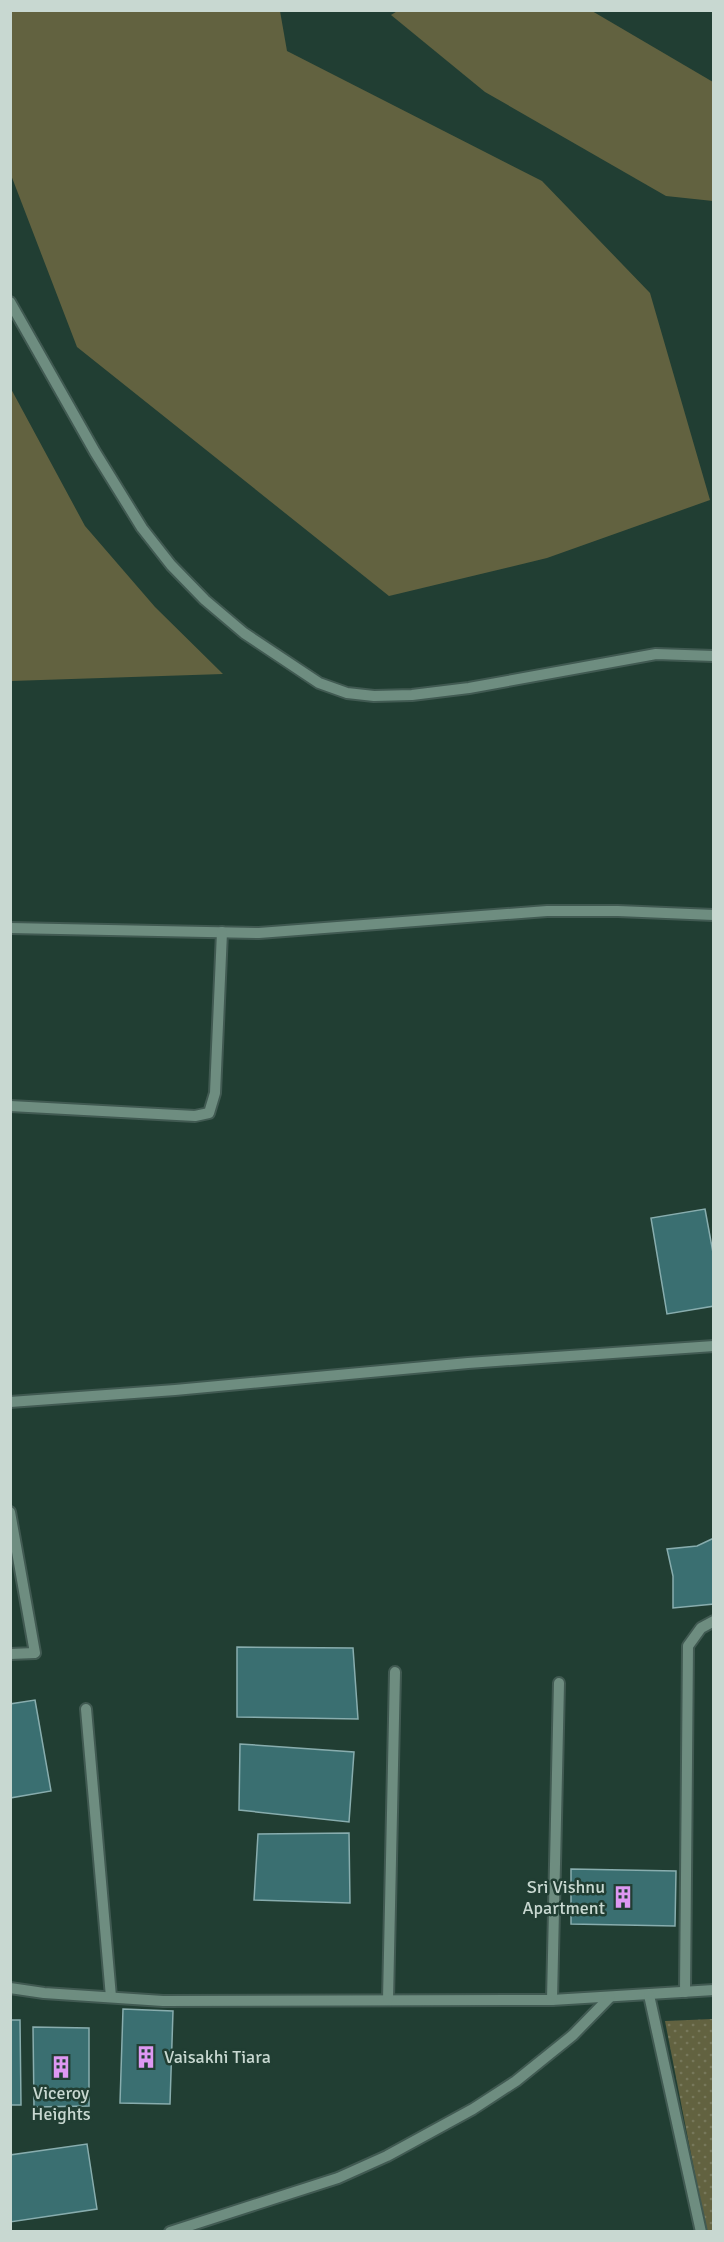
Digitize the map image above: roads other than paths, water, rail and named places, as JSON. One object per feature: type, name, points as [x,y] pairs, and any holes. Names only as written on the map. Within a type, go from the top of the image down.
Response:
[{"type":"street","points":[[10,302],[100,461],[142,528],[171,565],[205,600],[244,633],[319,683],[356,694],[412,695],[469,688],[656,654],[714,656]]},
{"type":"street","points":[[10,928],[259,933],[547,911],[714,915]]},
{"type":"street","points":[[10,1106],[195,1116],[209,1113],[215,1093],[222,932]]},
{"type":"street","points":[[10,1402],[175,1390],[468,1363],[714,1346]]},
{"type":"street","points":[[10,1512],[35,1653],[10,1654]]},
{"type":"street","points":[[685,1992],[688,1646],[700,1628],[714,1621]]},
{"type":"street","points":[[388,2000],[395,1672]]},
{"type":"street","points":[[552,2000],[559,1683]]},
{"type":"street","points":[[86,1709],[111,1997]]},
{"type":"street","points":[[10,1988],[44,1993],[163,2001],[552,2000],[714,1990]]},
{"type":"street","points":[[649,1995],[701,2232]]},
{"type":"street","points":[[171,2232],[338,2178],[387,2157],[473,2109],[516,2081],[573,2035],[610,1998]]},
{"type":"place","name":"Sri Vishnu Apartment","points":[[623,1897]]},
{"type":"place","name":"Vaisakhi Tiara","points":[[146,2057]]},
{"type":"place","name":"Viceroy Heights","points":[[61,2067]]}]
